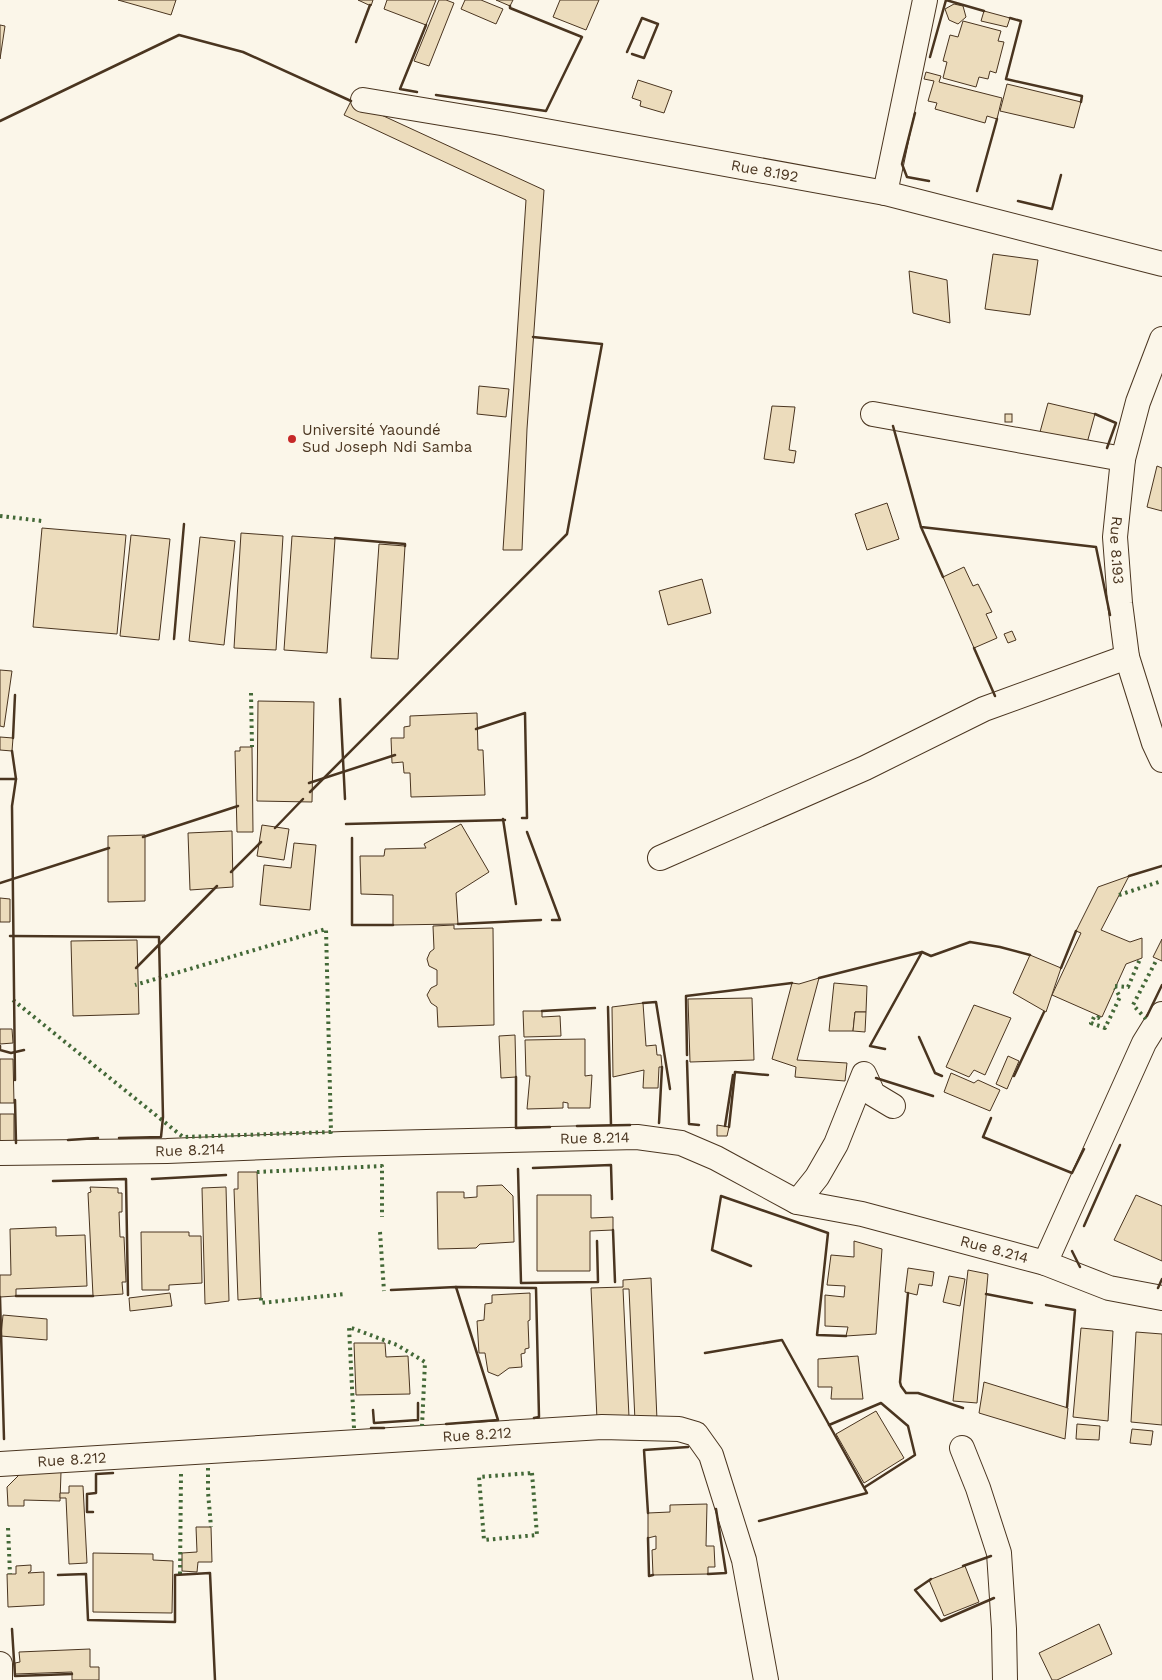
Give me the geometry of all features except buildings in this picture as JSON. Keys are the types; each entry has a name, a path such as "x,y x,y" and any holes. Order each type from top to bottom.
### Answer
{"street":[{"path":"885,193 925,0"},
{"name":"Rue 8.192","path":"362,100 501,123 885,193 1162,264"},
{"name":"Rue 8.193","path":"1162,339 1138,402 1122,460 1115,537 1127,657 1154,743 1162,760"},
{"path":"873,414 1122,460"},
{"path":"660,858 865,768 984,709 1127,657"},
{"path":"1045,1263 1144,1043 1162,1014"},
{"path":"798,1202 817,1177 836,1144 864,1074 873,1094 893,1106"},
{"name":"Rue 8.214","path":"0,1153 167,1152 343,1144 637,1137 681,1143 716,1158 798,1202 862,1214 1045,1263 1109,1288 1162,1298"},
{"name":"Rue 8.212","path":"0,1464 602,1427 678,1429 688,1431 696,1434 711,1455 744,1560 766,1680"},
{"path":"962,1448 978,1488 999,1553 1005,1680"},
{"path":"0,1664 0,1680"}],"hedge":[{"path":"0,516 42,521"},
{"path":"251,693 252,747"},
{"path":"1119,895 1162,881"},
{"path":"13,1000 183,1137 331,1132 326,929 135,985"},
{"path":"1115,986 1128,987 1140,959"},
{"path":"1146,1019 1133,1005 1157,959"},
{"path":"1099,1016 1098,1018 1094,1017 1091,1023 1105,1028 1120,997 1115,988"},
{"path":"257,1172 382,1166 382,1217"},
{"path":"380,1232 384,1291"},
{"path":"261,1298 261,1303 345,1294"},
{"path":"354,1428 349,1327 397,1345 425,1362 422,1426"},
{"path":"208,1468 211,1527"},
{"path":"532,1473 537,1535 484,1540 479,1477 532,1473"},
{"path":"180,1574 181,1474"},
{"path":"8,1528 10,1574"}],"wall":[{"path":"930,57 946,0 984,11"},
{"path":"356,42 370,5"},
{"path":"436,95 546,111 582,37 510,8 510,6"},
{"path":"627,52 642,18 658,24 644,58 632,54"},
{"path":"1010,18 1021,21 1006,79 1082,96 1081,102"},
{"path":"417,92 400,89 426,25"},
{"path":"0,121 179,35 243,52 351,101"},
{"path":"915,113 902,164 907,177 929,181"},
{"path":"977,191 997,119"},
{"path":"1018,201 1052,209 1061,175"},
{"path":"310,792 567,534 602,344 533,337"},
{"path":"1095,414 1116,423 1107,448"},
{"path":"893,426 921,527 1096,547 1110,615"},
{"path":"174,639 184,524"},
{"path":"921,527 943,577"},
{"path":"335,538 405,544 405,546"},
{"path":"974,648 995,696"},
{"path":"13,738 15,695"},
{"path":"340,699 345,799"},
{"path":"476,729 525,713 527,818 522,818"},
{"path":"12,751 16,779 12,806 15,1080"},
{"path":"309,783 395,755"},
{"path":"0,779 16,779"},
{"path":"275,828 303,799"},
{"path":"143,837 238,806"},
{"path":"503,819 516,904"},
{"path":"346,824 505,820"},
{"path":"527,832 560,920 552,920"},
{"path":"352,838 352,925 393,925"},
{"path":"231,872 261,842"},
{"path":"0,883 109,848"},
{"path":"1129,876 1162,866"},
{"path":"136,968 217,886"},
{"path":"458,924 541,920"},
{"path":"1061,968 1076,931"},
{"path":"10,936 159,937 163,1117 161,1137 119,1138"},
{"path":"819,978 922,952 931,956 970,942 1030,955"},
{"path":"885,1049 870,1046 922,952"},
{"path":"687,1055 686,996 792,983"},
{"path":"1147,1016 1162,985"},
{"path":"643,1003 656,1002 670,1089"},
{"path":"608,1007 611,1125"},
{"path":"542,1011 595,1008"},
{"path":"1014,1076 1044,1012"},
{"path":"919,1037 935,1073 942,1076"},
{"path":"0,1046 0,1050 11,1053 24,1050"},
{"path":"687,1061 689,1124 699,1125"},
{"path":"659,1123 662,1067"},
{"path":"729,1127 735,1072 768,1075"},
{"path":"725,1126 733,1075"},
{"path":"516,1077 516,1128 550,1127"},
{"path":"876,1078 933,1096"},
{"path":"15,1100 16,1143"},
{"path":"991,1118 983,1137 1072,1173 1084,1149"},
{"path":"577,1126 630,1125"},
{"path":"68,1140 98,1138"},
{"path":"1084,1226 1120,1145"},
{"path":"533,1168 611,1165 612,1199"},
{"path":"518,1169 521,1283 598,1282 597,1241"},
{"path":"152,1179 226,1175"},
{"path":"53,1181 126,1179 128,1295"},
{"path":"751,1266 712,1250 721,1196 828,1233 817,1335 846,1336"},
{"path":"613,1230 615,1282"},
{"path":"1072,1251 1080,1267"},
{"path":"1158,1288 1162,1279"},
{"path":"391,1290 456,1287 536,1288 539,1417 534,1418"},
{"path":"446,1424 498,1420 456,1287"},
{"path":"908,1293 901,1386 906,1393 918,1393 963,1408"},
{"path":"986,1294 1032,1303"},
{"path":"16,1296 93,1296"},
{"path":"0,1297 4,1439"},
{"path":"1046,1305 1075,1310 1067,1407"},
{"path":"705,1353 782,1340 867,1493 759,1521"},
{"path":"373,1410 374,1423 418,1420 418,1403"},
{"path":"829,1425 881,1403 908,1426 915,1455 865,1487"},
{"path":"371,1428 384,1428"},
{"path":"648,1513 644,1450 688,1447"},
{"path":"93,1512 87,1512 87,1494 96,1493 96,1474 113,1473"},
{"path":"708,1574 726,1573 716,1509"},
{"path":"648,1538 649,1576 653,1575"},
{"path":"963,1566 991,1556"},
{"path":"58,1575 86,1574 88,1620 175,1622 175,1575 210,1573 215,1680"},
{"path":"931,1579 915,1590 941,1621 994,1598"},
{"path":"12,1629 15,1676 72,1674"}],"place":[{"name":"Université Yaoundé Sud Joseph Ndi Samba","path":"292,439"}]}
